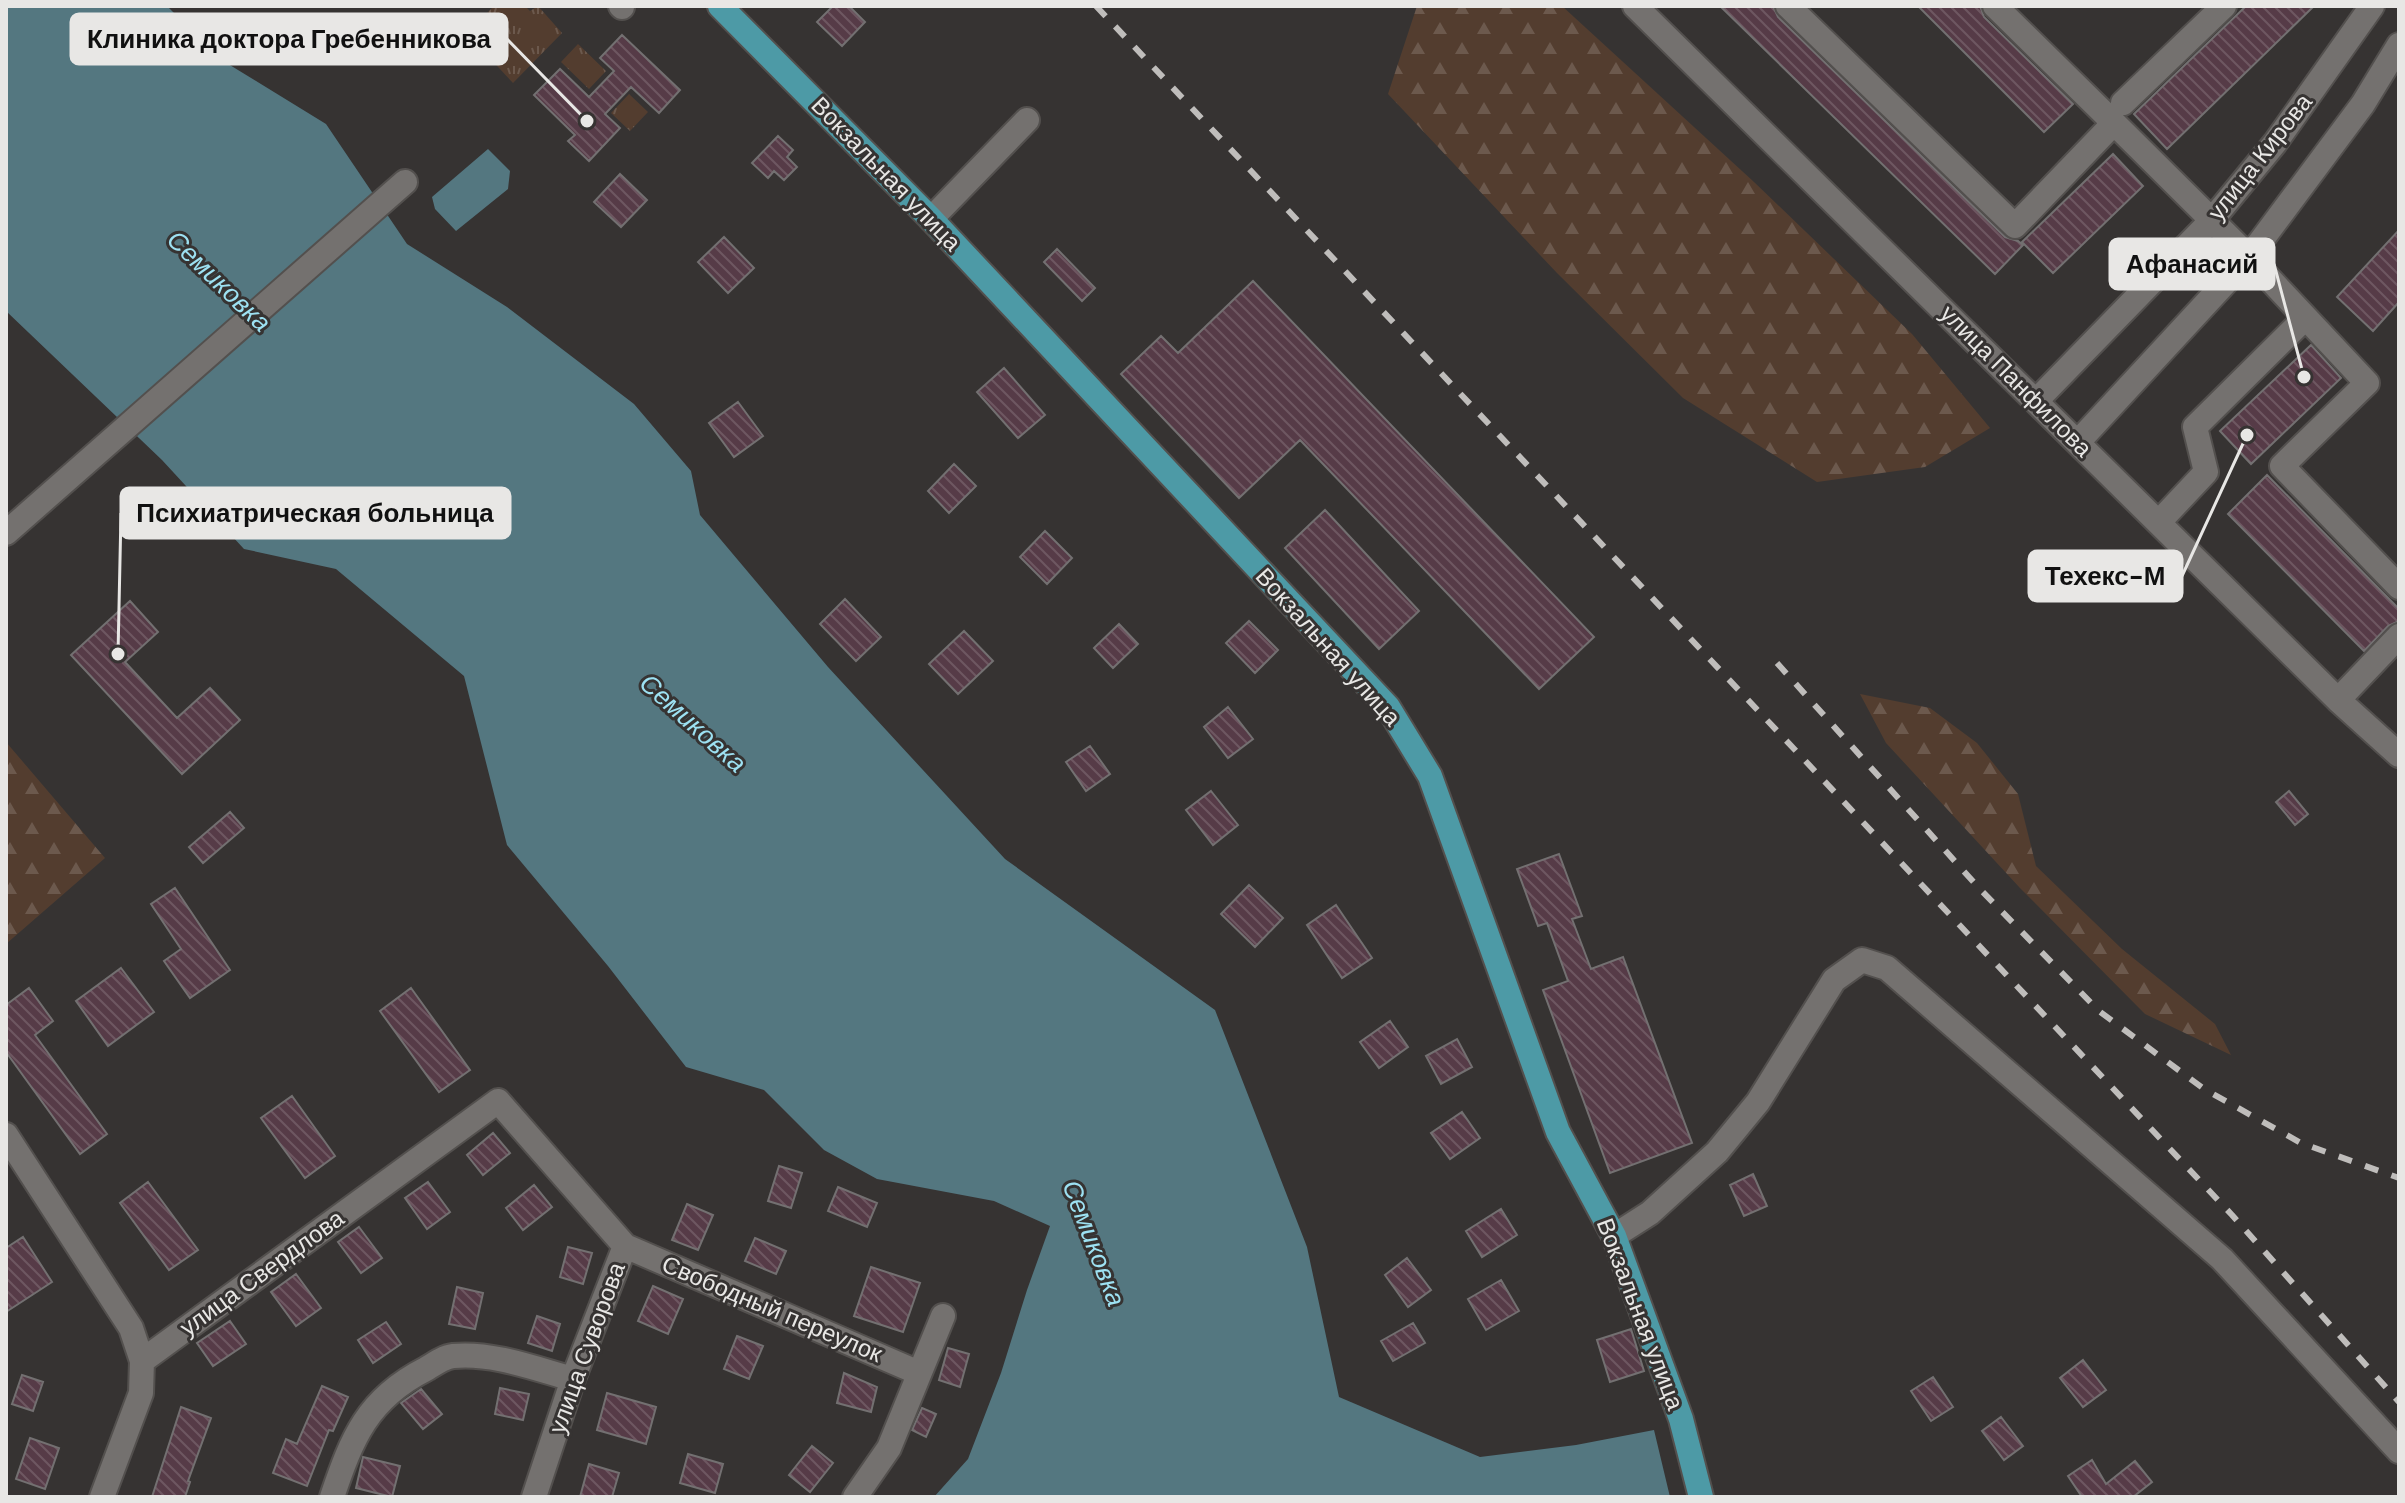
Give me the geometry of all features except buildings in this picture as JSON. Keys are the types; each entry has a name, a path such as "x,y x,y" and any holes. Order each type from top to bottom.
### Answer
{"main road":[{"name":"Вокзальная улица","path":"720,6 931,219 1388,707 1430,776 1558,1132 1614,1236 1681,1419 1701,1494"}],"street":[{"path":"1788,6 2015,226 2118,113 2224,6"},
{"path":"1995,6 2118,113 2211,221 2249,257 2367,383 2282,466 2399,587"},
{"name":"улица Кирова","path":"2036,401 2211,221 2275,143 2372,6"},
{"name":"улица Панфилова","path":"1645,9 2338,700 2399,755"},
{"name":"улица Кирова","path":"2078,442 2249,257 2363,104 2399,45"},
{"path":"931,219 1027,120"},
{"path":"6,533 405,182"},
{"path":"2159,522 2206,472 2195,427 2305,318"},
{"path":"2338,700 2399,636"},
{"path":"1614,1236 1650,1213 1717,1152 1758,1102 1834,980 1862,960 1887,968 2222,1259 2399,1451"},
{"name":"улица Суворова","path":"498,1101 625,1246 573,1379 534,1497"},
{"name":"улица Свердлова","path":"142,1361 498,1101"},
{"path":"6,1135 131,1328 142,1361 141,1393 102,1497"},
{"name":"Свободный переулок","path":"625,1246 919,1373"},
{"path":"855,1497 889,1448 943,1316"},
{"path":"332,1497 350,1445 376,1404 412,1376 451,1356 490,1358 573,1379"}],"green space":[{"path":"494,6 525,6 530,11 538,6 562,33 513,83 485,53 498,26 487,13"},
{"path":"1417,6 1562,6 1754,182 1912,334 1990,428 1925,467 1817,482 1683,398 1557,273 1388,94"},
{"path":"578,44 606,71 589,89 561,62"},
{"path":"629,94 648,112 630,131 611,113"},
{"path":"1860,694 1930,708 1977,743 2018,794 2036,866 2122,949 2215,1024 2231,1055 2145,1014 2020,888 1886,743"},
{"path":"6,742 105,858 6,944"}],"water":[{"name":"Семиковка","path":"6,6 167,6 220,59 326,124 407,244 507,307 634,404 691,471 700,515 828,667 1005,859 1215,1010 1307,1247 1339,1397 1480,1457 1576,1445 1654,1430 1670,1497 934,1497 968,1459 1001,1373 1050,1226 994,1201 877,1179 824,1150 764,1090 686,1067 608,966 507,845 464,676 336,569 244,549 162,460 6,311"},
{"path":"488,149 510,171 508,189 456,231 435,209 432,197"}],"railway":[{"path":"1096,6 2232,1215 2399,1402"},
{"path":"1777,663 1978,887 2099,1011 2204,1089 2301,1143 2399,1178"}],"place":[{"name":"Клиника доктора Гребенникова","path":"587,121"},
{"name":"Афанасий","path":"2304,377"},
{"name":"Техекс-М","path":"2247,435"},
{"name":"Психиатрическая больница","path":"118,654"}]}
